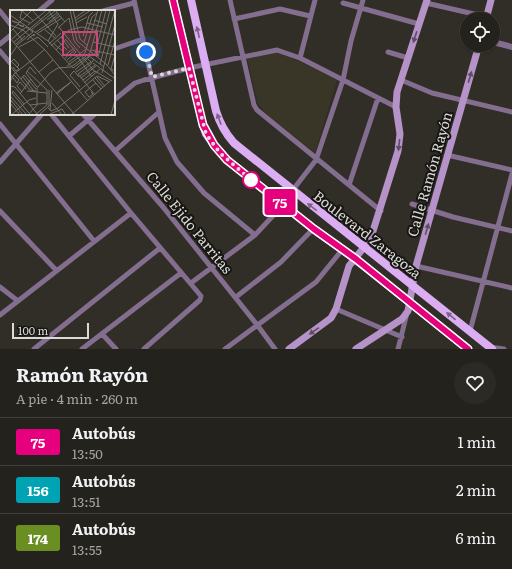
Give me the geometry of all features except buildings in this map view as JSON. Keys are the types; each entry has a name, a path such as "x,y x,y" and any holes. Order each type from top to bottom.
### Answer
{"main road":[{"name":"Boulevard Zaragoza","path":"173,0 203,125 214,145 227,160 314,229 356,259 409,307 467,349"},
{"name":"Boulevard Zaragoza","path":"191,0 216,110 226,134 234,143 292,191 365,246 490,348"},
{"path":"488,12 491,0"},
{"path":"288,349 329,320 336,309 347,270 365,246 381,211 398,151 400,134 396,107 397,92 426,2"},
{"name":"Calle Ramón Rayón","path":"409,307 416,266 477,52"},
{"path":"356,349 384,329 402,319 409,307"}],"street":[{"path":"42,0 46,5"},
{"path":"40,10 52,0"},
{"path":"230,0 254,105 257,110 316,160 381,211"},
{"path":"300,58 315,0"},
{"path":"292,191 316,160 343,80 363,0"},
{"path":"106,10 134,1 165,138 177,162 204,193 255,235"},
{"path":"426,2 464,12"},
{"path":"343,3 419,24"},
{"path":"234,19 280,9 310,16"},
{"path":"0,10 10,24"},
{"path":"0,44 10,36"},
{"path":"115,49 143,39"},
{"path":"500,44 512,47"},
{"path":"115,99 136,84 152,77 242,56 277,50 300,58 396,107"},
{"path":"0,51 2,58"},
{"path":"388,52 408,58"},
{"path":"401,80 432,93 512,112"},
{"path":"349,185 378,98"},
{"path":"115,151 159,112"},
{"path":"0,162 15,143 41,115"},
{"path":"52,115 131,213 201,296 200,300 144,349"},
{"name":"Calle Ejido Parritas","path":"84,115 163,207 236,297 275,349"},
{"path":"69,136 93,115"},
{"path":"0,124 94,241"},
{"path":"447,155 512,170"},
{"path":"470,331 512,174"},
{"path":"191,283 255,235 283,204"},
{"path":"412,204 453,217 512,231"},
{"path":"0,211 56,270"},
{"path":"0,315 131,213"},
{"path":"236,297 281,262 314,229"},
{"path":"34,349 160,248"},
{"path":"225,349 321,278 342,250"},
{"path":"416,266 512,288"},
{"path":"82,349 103,335 181,273"},
{"path":"0,287 18,301"},
{"name":"Calle Ramón Rayón","path":"398,349 409,307"},
{"path":"336,309 402,337"},
{"path":"103,335 116,349"},
{"path":"490,348 504,349"}],"shaded area":[{"path":"280,52 337,80 315,153 264,112 258,103 247,58"}],"bus line":[{"name":"75","path":"173,0 203,125 206,134 220,153 314,229 356,259 468,349"}],"route":[{"path":"146,52 152,77 189,68 206,134 220,153 251,180"}]}
